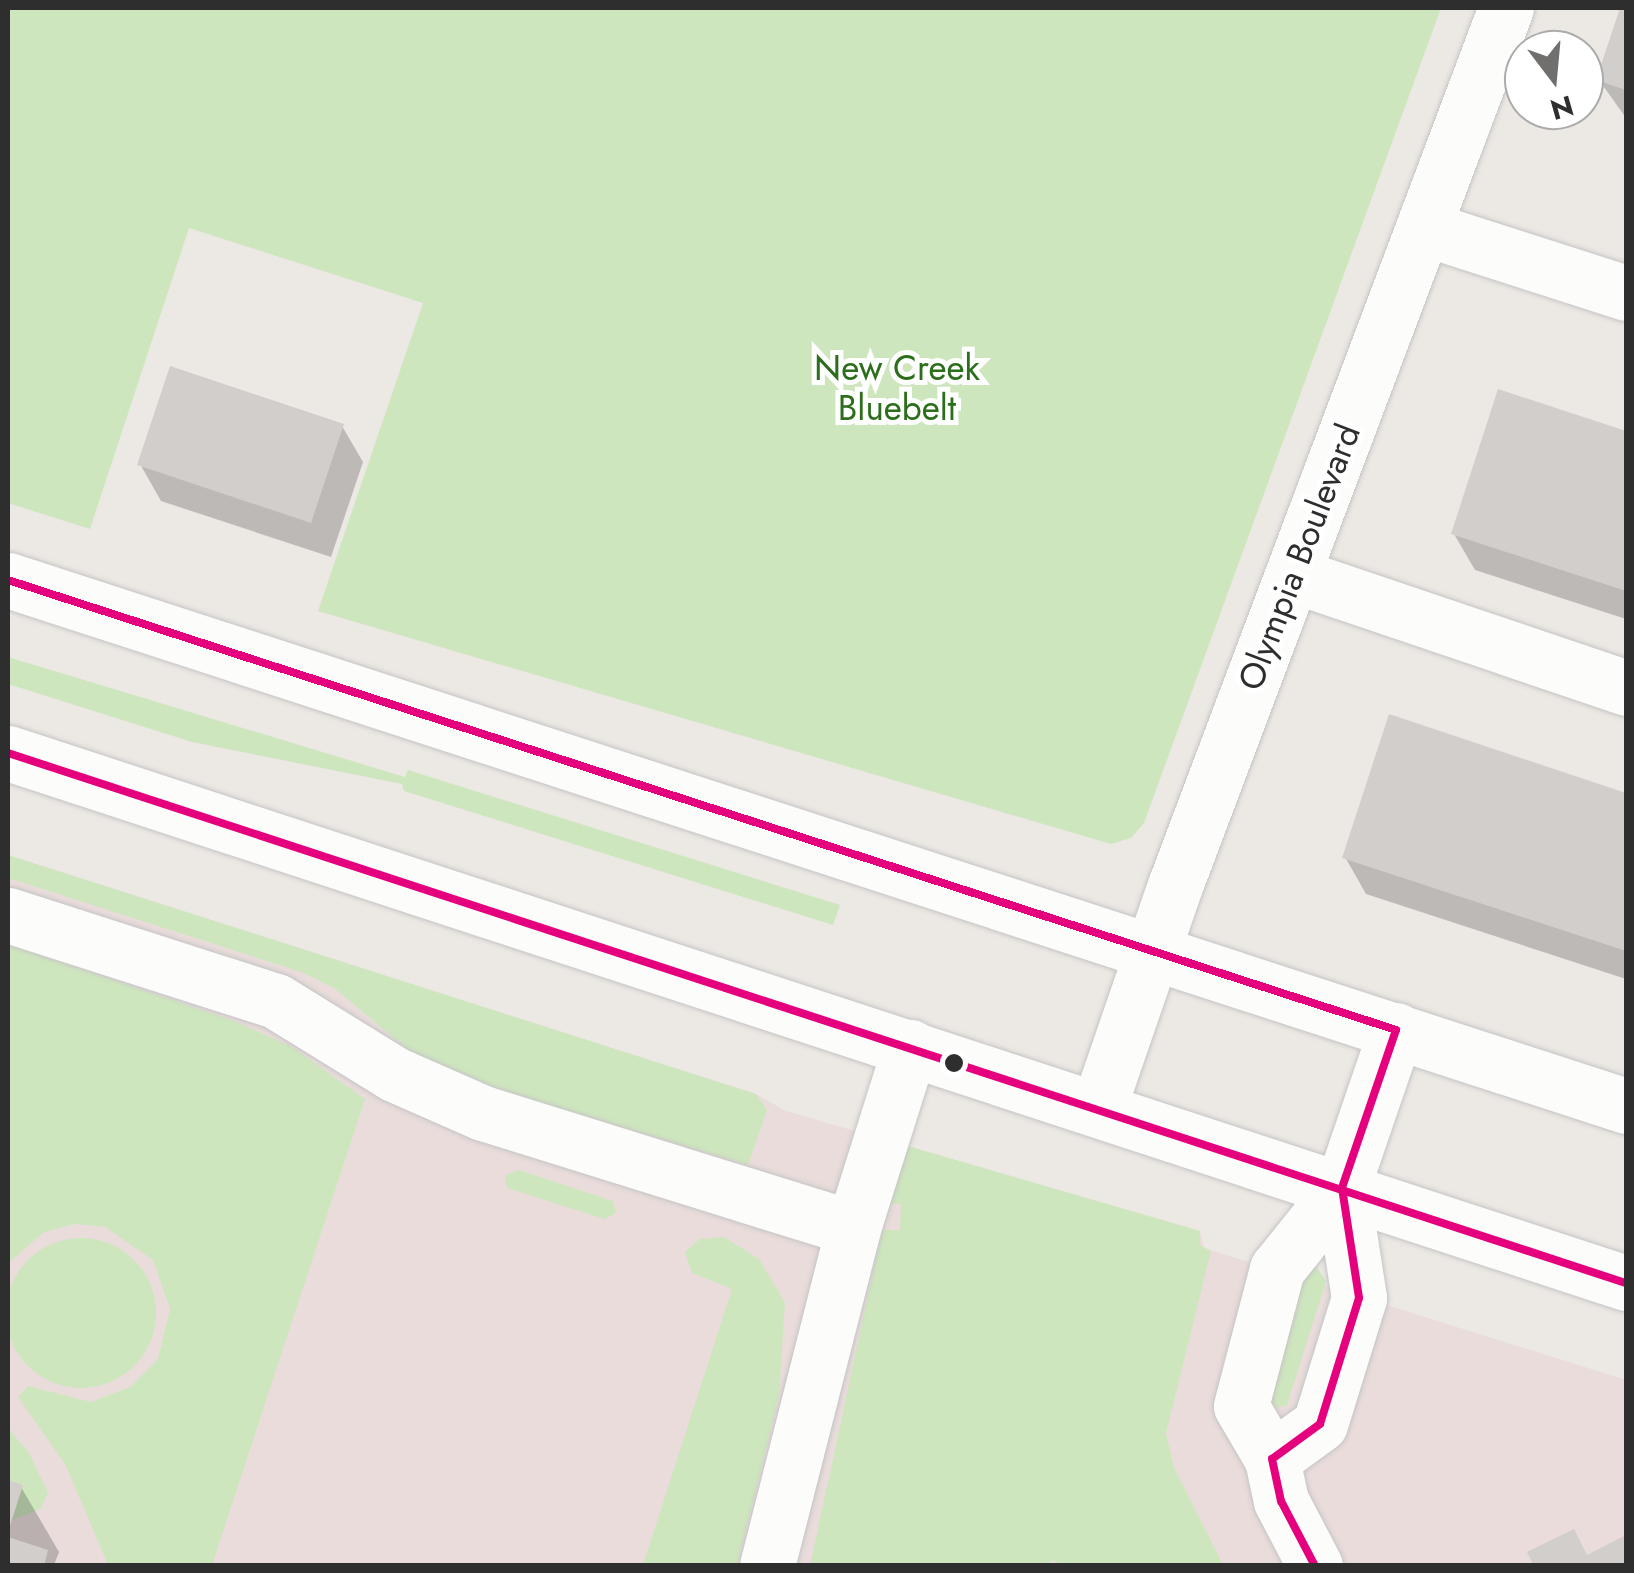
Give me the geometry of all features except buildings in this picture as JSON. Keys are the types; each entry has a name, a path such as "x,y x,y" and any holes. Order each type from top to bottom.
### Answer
{"street":[{"name":"Olympia Boulevard","path":"1098,1109 1151,950 1506,8"},
{"path":"1424,228 1626,293"},
{"path":"1293,575 1626,688"},
{"path":"8,580 1626,1106"},
{"path":"8,753 1626,1283"},
{"path":"8,914 276,1001 394,1074 483,1113 853,1228"},
{"path":"1314,1566 1281,1501 1272,1459 1241,1406 1277,1269 1342,1188 1396,1030"},
{"path":"767,1566 853,1228 910,1047"},
{"path":"1272,1459 1320,1424 1359,1298 1342,1188"}],"shaded area":[{"path":"8,855 756,1094 786,1111 1200,1231 1204,1248 1626,1380 1626,1565 8,1565"}],"green space":[{"name":"New Creek Bluebelt","path":"8,8 1441,8 1144,823 1131,838 1111,844 318,611 423,303 189,228 90,529 8,503"},
{"path":"8,657 405,777 408,770 840,905 833,925 404,791 402,784 192,742 8,684"},
{"path":"8,855 756,1094 767,1110 748,1165 456,1077 413,1054 334,988 304,973 8,878"},
{"path":"8,944 237,1022 292,1047 365,1099 212,1565 108,1565 65,1464 18,1397 28,1386 91,1402 130,1387 158,1359 170,1309 153,1260 105,1227 75,1224 44,1232 8,1263"},
{"path":"894,1142 1200,1231 1200,1245 1211,1251 1166,1433 1174,1468 1223,1565 1070,1566 1051,1560 1049,1566 810,1566 882,1230 900,1230 901,1204 886,1204"},
{"path":"519,1170 613,1201 616,1213 604,1219 507,1188 505,1175"},
{"path":"724,1237 759,1259 785,1303 779,1395 761,1470 737,1565 643,1565 732,1289 692,1273 685,1252 700,1239"},
{"path":"81,1238 110,1243 134,1260 151,1284 156,1313 151,1342 134,1366 110,1383 81,1388 52,1383 28,1366 11,1342 6,1313 11,1284 28,1260 52,1243"},
{"path":"1316,1266 1326,1281 1287,1405 1270,1409 1266,1406 1302,1271"},
{"path":"8,1428 29,1453 48,1493 40,1509 12,1520 23,1485 8,1480"}],"transit line":[{"path":"8,580 1396,1030 1342,1188 1359,1298 1320,1424 1272,1459 1281,1501 1315,1566"},
{"path":"8,753 1626,1283"}]}
